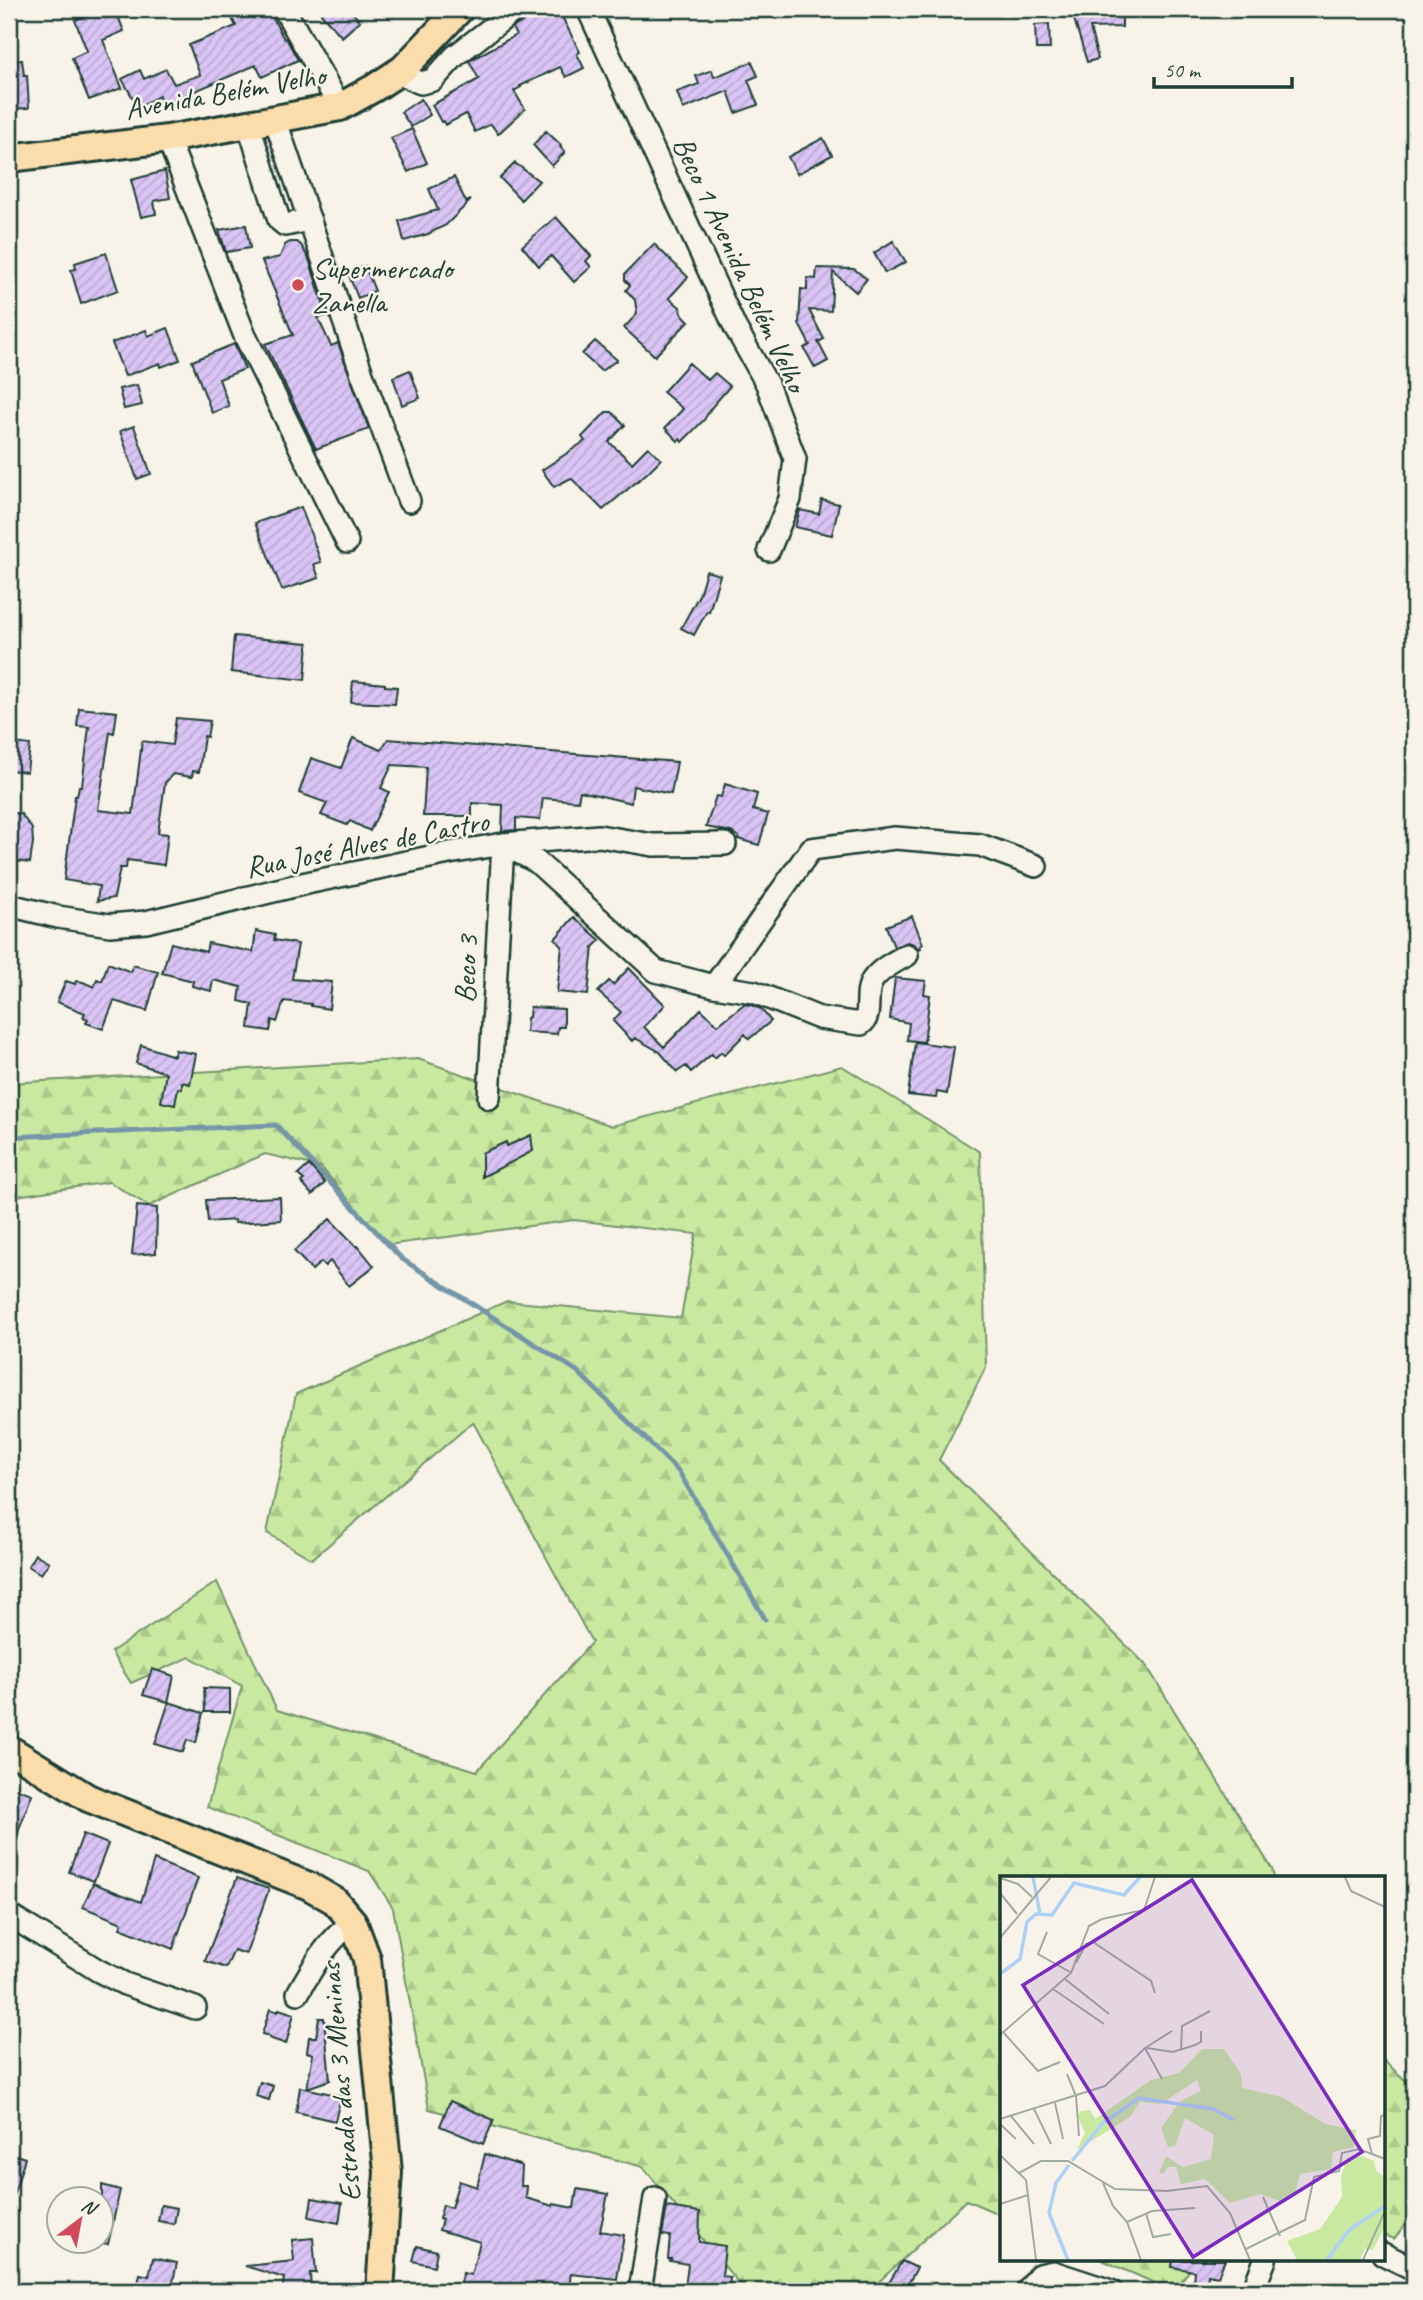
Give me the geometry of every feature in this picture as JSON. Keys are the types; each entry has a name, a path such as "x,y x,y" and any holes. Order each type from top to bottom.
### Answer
{"main road":[{"name":"Avenida Belém Velho","path":"9,158 168,139 340,107 403,69 460,9"},
{"name":"Estrada das 3 Meninas","path":"9,1749 88,1798 309,1886 335,1901 354,1922 366,1959 388,2172 380,2291"}],"street":[{"path":"284,9 340,107"},
{"path":"403,69 409,78 421,83 433,80 455,56 516,9"},
{"name":"Beco 1 Avenida Belém Velho","path":"588,9 735,327 767,384 795,459 789,499 769,550"},
{"path":"275,120 361,371 409,501"},
{"path":"248,123 279,220 285,225 310,220"},
{"path":"168,139 245,336 347,542"},
{"path":"503,844 599,836 653,845 725,844"},
{"path":"714,986 811,849 895,838 980,845 1036,866"},
{"name":"Rua José Alves de Castro","path":"9,905 58,918 110,925 146,922 302,884 503,844 537,862 656,971 714,986 754,992 819,1017 861,1024 866,1022 866,1002 873,978 907,955"},
{"name":"Beco 3","path":"489,1097 503,844"},
{"path":"9,1915 99,1971 125,1984 195,2008"},
{"path":"298,1993 319,1955 334,1937 354,1922"},
{"path":"640,2291 655,2198"},
{"path":"1384,2254 1414,2269"},
{"path":"1253,2291 1264,2262"},
{"path":"1027,2291 1039,2275 1053,2272 1111,2291"}],"green space":[{"path":"418,1059 612,1126 842,1066 980,1152 986,1367 939,1460 1146,1665 1272,1869 1274,1876 1000,1876 1000,2215 966,2200 869,2291 745,2291 643,2167 429,2109 393,1908 369,1871 207,1807 242,1686 190,1657 131,1683 111,1652 217,1582 277,1710 477,1771 592,1642 473,1422 312,1559 267,1533 296,1394 507,1301 681,1318 696,1234 574,1220 387,1245 321,1167 265,1154 149,1206 109,1182 9,1197 9,1083"},
{"path":"1384,2061 1414,2088 1414,2214 1394,2239 1384,2235"},
{"path":"1107,2262 1196,2262 1173,2291"}],"building":[{"path":"91,9 115,9 124,31 103,40 122,88 89,100 72,58 87,51 75,20 93,13"},
{"path":"227,9 268,9 298,60 262,77 256,65 183,96 185,100 166,109 159,96 138,107 122,79 140,70 144,79 166,69 174,84 200,75 189,45 236,26"},
{"path":"317,9 349,9 360,21 342,37"},
{"path":"546,9 558,9 580,52 577,54 584,68 566,77 560,67 520,86 514,91 525,109 498,134 491,124 475,132 466,114 445,125 441,122 432,105 479,79 469,61 516,35 512,28"},
{"path":"1071,9 1084,9 1085,12 1122,11 1122,27 1090,28 1098,59 1087,62"},
{"path":"1049,24 1050,49 1036,49 1035,25"},
{"path":"22,60 24,75 27,75 29,108 9,109 9,62"},
{"path":"752,62 758,76 748,80 758,105 736,113 728,91 683,109 677,92 699,84 696,76 712,70 714,77"},
{"path":"421,99 430,115 411,127 401,112"},
{"path":"412,129 427,163 408,172 391,138"},
{"path":"546,131 565,152 552,166 533,145"},
{"path":"823,138 832,155 797,174 788,157"},
{"path":"515,163 539,181 521,200 500,178"},
{"path":"165,171 170,198 154,201 156,214 141,217 131,180"},
{"path":"454,177 466,202 471,200 446,225 404,241 399,221 438,210 429,189"},
{"path":"556,217 591,256 586,261 591,267 574,282 551,256 539,266 522,246"},
{"path":"246,225 250,248 226,252 219,230"},
{"path":"893,241 906,262 885,273 874,253"},
{"path":"290,242 301,245 309,259 327,316 318,318 331,346 338,343 369,429 316,449 265,344 293,335 262,261 280,257 285,245"},
{"path":"654,244 688,277 669,298 680,307 681,313 689,321 655,356 624,328 637,314 635,300 626,290 630,285 625,280 625,274"},
{"path":"106,253 118,290 81,304 71,270 76,269 75,263"},
{"path":"365,266 375,291 358,298 348,273"},
{"path":"817,268 854,269 867,279 856,292 833,272 831,311 809,310 824,339 818,342 828,361 815,368 804,348 810,345 799,324 801,289 807,290 807,278 816,279"},
{"path":"168,328 180,360 161,367 160,363 125,376 112,343 146,330 148,336"},
{"path":"595,341 617,360 601,371 582,354"},
{"path":"234,344 245,369 219,379 229,406 212,413 192,361"},
{"path":"689,363 708,380 715,373 730,386 704,420 682,442 665,428 683,409 663,392"},
{"path":"410,370 420,398 402,405 393,377"},
{"path":"137,385 142,405 124,409 119,389"},
{"path":"606,412 612,412 625,425 609,442 632,463 648,447 661,459 603,510 571,478 554,487 542,470 585,441 582,437"},
{"path":"134,426 151,474 137,479 120,431"},
{"path":"822,500 839,504 832,535 795,527 800,510 819,514"},
{"path":"301,507 321,562 314,564 319,578 282,590 255,523"},
{"path":"706,571 720,575 709,612 707,611 694,635 681,628 699,595"},
{"path":"234,636 308,643 305,680 231,672"},
{"path":"353,681 397,687 395,704 351,702"},
{"path":"79,708 117,712 114,733 110,732 98,810 133,814 142,741 172,745 176,718 210,721 207,737 204,736 199,772 193,771 192,777 173,774 165,783 158,833 168,834 164,865 127,860 126,868 120,868 114,898 97,901 99,886 64,880 75,796 79,786 82,786 89,727 77,726"},
{"path":"353,738 381,750 388,739 677,762 671,794 633,786 631,803 580,791 578,801 543,798 540,820 516,818 516,830 502,831 503,805 472,803 472,816 423,816 426,767 392,765 381,788 389,792 370,831 350,821 347,825 321,815 327,803 299,793 311,758 341,768"},
{"path":"9,742 30,745 27,772 9,770"},
{"path":"725,784 757,794 753,810 768,814 759,845 738,839 739,837 731,832 706,827 716,796 721,797"},
{"path":"9,812 21,814 32,829 30,863 9,860"},
{"path":"912,916 923,944 921,948 908,942 894,947 886,926"},
{"path":"574,917 600,940 593,947 588,995 557,992 562,946 555,939"},
{"path":"256,931 275,935 274,940 298,944 292,979 332,982 329,1009 284,1001 277,1022 272,1020 270,1031 249,1028 252,1004 239,1001 241,987 213,980 211,991 192,986 193,981 162,973 171,943 206,952 208,943 253,952"},
{"path":"108,963 131,972 133,965 158,972 147,1011 114,1001 103,1029 86,1023 88,1019 83,1017 85,1013 57,1002 66,981 75,984 76,981 83,982 94,987 97,979 102,981"},
{"path":"629,968 665,1005 644,1027 664,1047 701,1009 718,1025 744,1004 761,1009 771,1021 749,1039 745,1034 724,1055 721,1052 715,1058 712,1054 691,1072 686,1066 677,1072 660,1052 635,1038 632,1041 613,1021 621,1012 598,992 609,981 613,985"},
{"path":"895,978 926,981 924,994 930,995 924,1042 907,1040 909,1023 890,1019"},
{"path":"530,1007 564,1009 564,1027 558,1027 557,1034 526,1032"},
{"path":"915,1042 954,1047 947,1094 937,1092 936,1098 908,1095"},
{"path":"141,1045 174,1056 175,1050 196,1054 190,1084 182,1082 175,1105 161,1102 166,1073 136,1063"},
{"path":"531,1135 533,1151 482,1177 482,1153"},
{"path":"309,1165 325,1183 312,1195 298,1175"},
{"path":"280,1197 281,1220 208,1222 206,1200"},
{"path":"137,1206 157,1208 156,1253 132,1255"},
{"path":"330,1219 374,1266 349,1286 330,1261 325,1266 321,1262 312,1270 294,1251"},
{"path":"35,1554 49,1562 41,1574 28,1566"},
{"path":"152,1669 174,1676 168,1702 143,1695"},
{"path":"204,1688 230,1689 230,1712 205,1712"},
{"path":"169,1702 203,1713 196,1743 187,1740 183,1752 155,1744"},
{"path":"9,1786 32,1794 11,1851 9,1851"},
{"path":"83,1834 108,1844 94,1881 69,1872"},
{"path":"154,1860 198,1878 173,1949 120,1928 122,1923 83,1907 93,1883 141,1902"},
{"path":"237,1878 269,1889 246,1954 234,1950 226,1968 205,1961"},
{"path":"270,2009 294,2014 286,2044 262,2034"},
{"path":"319,2018 324,2018 330,2080 307,2088 313,2054 307,2052 309,2037 316,2037"},
{"path":"260,2082 273,2086 269,2100 256,2096"},
{"path":"300,2087 341,2096 335,2121 296,2112"},
{"path":"450,2101 494,2120 483,2144 440,2126"},
{"path":"9,2153 25,2158 12,2200 9,2199"},
{"path":"485,2154 522,2166 521,2186 527,2186 526,2198 553,2206 574,2208 577,2189 608,2194 600,2231 624,2235 617,2279 571,2274 568,2291 459,2291 463,2273 471,2275 480,2242 439,2230 442,2220 439,2219 443,2205 451,2208 459,2181 477,2187"},
{"path":"116,2189 120,2190 116,2208"},
{"path":"312,2198 342,2203 339,2223 309,2217"},
{"path":"161,2205 177,2208 174,2224 158,2221"},
{"path":"667,2207 700,2212 699,2242 725,2246 722,2276 730,2277 729,2291 685,2287 688,2264 668,2259 670,2236 662,2235"},
{"path":"313,2238 316,2273 310,2273 311,2291 282,2291 284,2278 245,2266 294,2261 292,2240"},
{"path":"417,2246 437,2251 434,2266 413,2261"},
{"path":"153,2258 177,2263 171,2291 137,2289 140,2274 149,2276"},
{"path":"902,2261 917,2268 904,2291 884,2291"},
{"path":"1173,2262 1224,2262 1218,2276 1208,2274 1206,2289 1193,2284 1194,2271 1172,2267"}],"waterway":[{"path":"9,1137 276,1125 402,1259 577,1371 679,1472 765,1619"}],"place":[{"name":"Supermercado Zanella","path":"298,285"}]}
